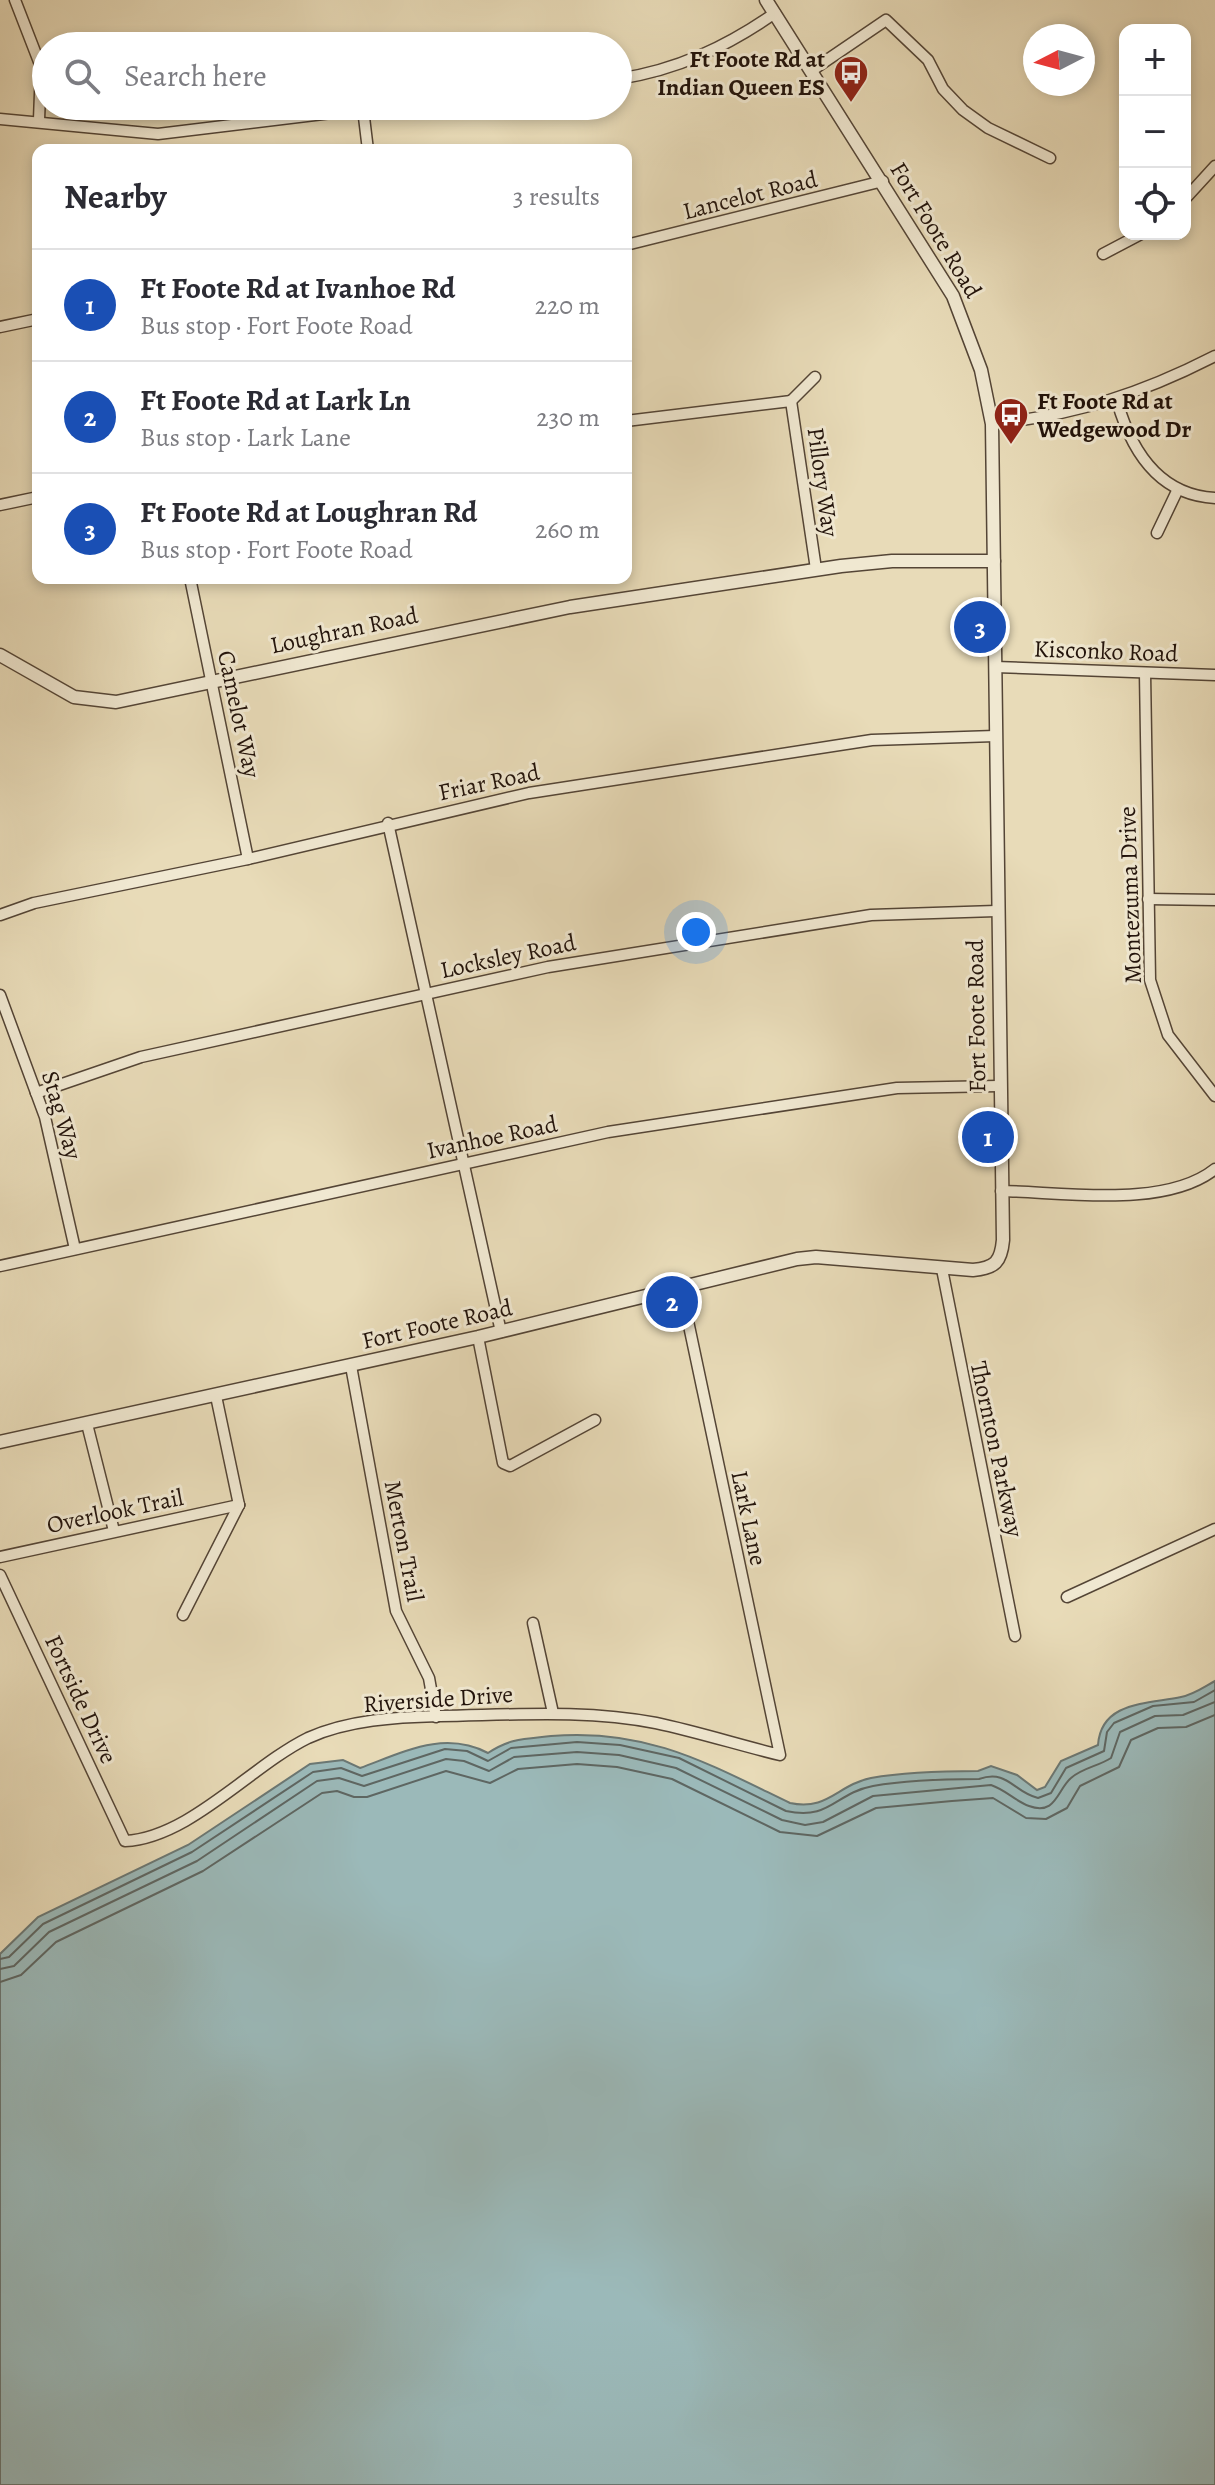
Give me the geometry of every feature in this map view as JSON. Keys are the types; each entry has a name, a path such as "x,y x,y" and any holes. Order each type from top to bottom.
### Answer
{"street":[{"path":"15,0 32,44"},
{"name":"Fort Foote Road","path":"0,1442 501,1332 764,1266 816,1257 942,1269 984,1269 999,1261 1003,1240 998,1086 992,424 981,370 953,296 766,0"},
{"path":"632,75 692,60 730,43 775,13"},
{"path":"811,71 886,20 928,60 943,89 963,110 988,128 1050,158"},
{"path":"0,119 32,120"},
{"path":"39,120 166,133 273,120"},
{"path":"364,120 367,144"},
{"path":"1191,192 1215,166"},
{"name":"Lancelot Road","path":"632,244 883,181"},
{"path":"1103,254 1130,240"},
{"path":"0,327 32,320"},
{"path":"992,424 1047,417 1117,401 1215,356"},
{"path":"632,420 791,401 815,377"},
{"name":"Pillory Way","path":"791,401 816,569"},
{"path":"1117,401 1137,453 1178,489 1215,498"},
{"path":"1157,533 1178,489"},
{"path":"0,505 32,498"},
{"name":"Loughran Road","path":"0,655 59,690 87,700 116,702 500,619 816,569 892,561 994,561"},
{"name":"Camelot Way","path":"191,584 248,859"},
{"name":"Kisconko Road","path":"995,667 1214,674"},
{"name":"Montezuma Drive","path":"1145,673 1150,980 1168,1035 1215,1096"},
{"name":"Friar Road","path":"0,915 34,903 248,859 388,823 529,793 844,743 907,737 995,736"},
{"path":"388,823 501,1332"},
{"path":"1148,899 1215,900"},
{"name":"Locksley Road","path":"36,1093 141,1057 580,961 871,915 996,911"},
{"name":"Stag Way","path":"0,995 36,1093 75,1249"},
{"name":"Ivanhoe Road","path":"0,1266 608,1132 897,1088 998,1086"},
{"path":"1001,1191 1163,1193 1190,1186 1215,1169"},
{"name":"Thornton Parkway","path":"942,1269 1015,1636"},
{"name":"Lark Lane","path":"681,1288 780,1755"},
{"path":"478,1337 503,1463 510,1466 595,1420"},
{"name":"Merton Trail","path":"351,1366 396,1611 429,1678 436,1717"},
{"path":"183,1615 239,1505 216,1396"},
{"path":"87,1424 114,1531"},
{"name":"Overlook Trail","path":"0,1557 239,1505"},
{"path":"1067,1597 1215,1529"},
{"name":"Fortside Drive","path":"0,1575 125,1841"},
{"path":"533,1623 553,1713"},
{"name":"Riverside Drive","path":"125,1841 146,1838 179,1822 275,1757 312,1736 358,1724 436,1717 553,1713 655,1723 780,1755"}],"water":[{"path":"1215,1681 1215,2485 0,2485 0,1954 38,1917 188,1845 310,1764 343,1760 360,1768 408,1750 440,1743 472,1746 488,1753 518,1740 585,1735 647,1743 703,1762 790,1803 803,1805 823,1800 871,1778 924,1772 978,1771 991,1766 1017,1775 1037,1790 1045,1787 1061,1761 1098,1745 1101,1731 1117,1712 1185,1696"}],"place":[{"name":"Ft Foote Rd at Indian Queen ES","path":"851,104"},
{"name":"Ft Foote Rd at Wedgewood Dr","path":"1011,446"},
{"name":"Ft Foote Rd at Loughran Rd","path":"980,627"},
{"name":"Ft Foote Rd at Ivanhoe Rd","path":"988,1137"},
{"name":"Ft Foote Rd at Lark Ln","path":"672,1302"}]}
